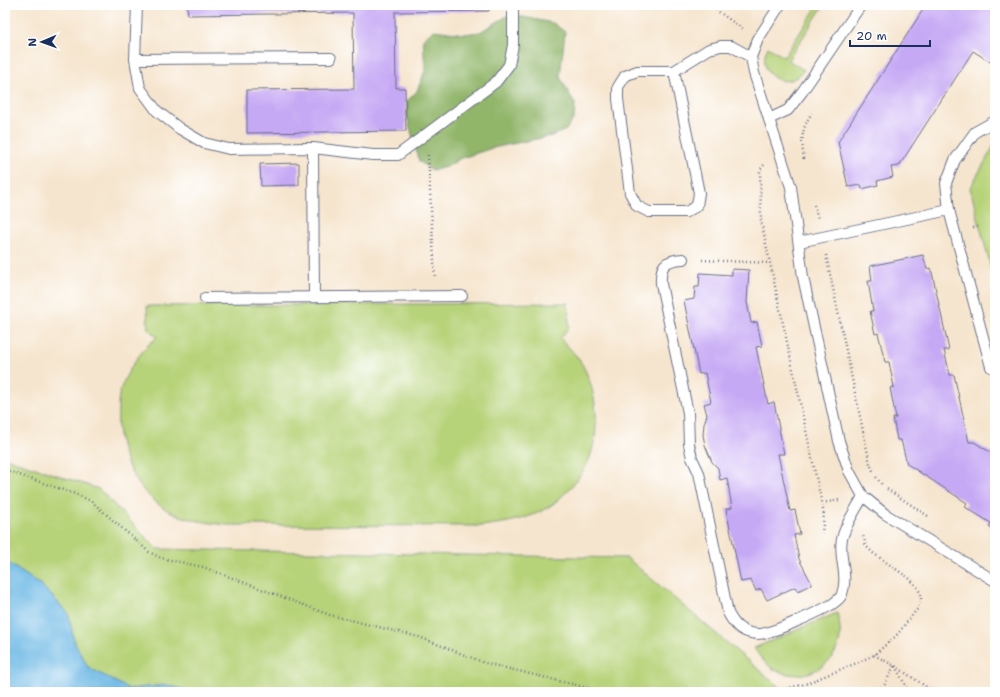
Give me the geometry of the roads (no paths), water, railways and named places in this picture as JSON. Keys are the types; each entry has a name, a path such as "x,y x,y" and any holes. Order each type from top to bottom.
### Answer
{"lane":[{"path":"137,5 135,59 140,88 157,111 180,129 204,143 229,149 313,148 373,155 398,155 496,82 509,65 513,45 513,5"},
{"path":"780,5 758,39 751,57 754,73 791,187 803,277 839,441 849,471 863,496 885,514 995,581"},
{"path":"769,119 788,110 802,92 861,5"},
{"path":"674,71 699,193 697,206 686,212 649,212 636,206 630,193 618,99 618,86 625,76 637,71 674,71 709,48 732,46 751,57"},
{"path":"135,59 331,58"},
{"path":"995,121 975,132 955,160 946,183 949,210 992,367 995,370"},
{"path":"313,148 314,297"},
{"path":"799,242 949,210"},
{"path":"683,259 672,260 664,265 661,274 661,284 688,413 689,444 692,458 699,473 728,613 734,625 746,632 759,634 774,630 831,606 842,596 845,580 841,540 847,525 863,496"},
{"path":"205,298 462,296"}],"water":[{"path":"5,561 41,585 68,613 74,641 88,667 129,689 167,685 193,692 5,692"}]}
